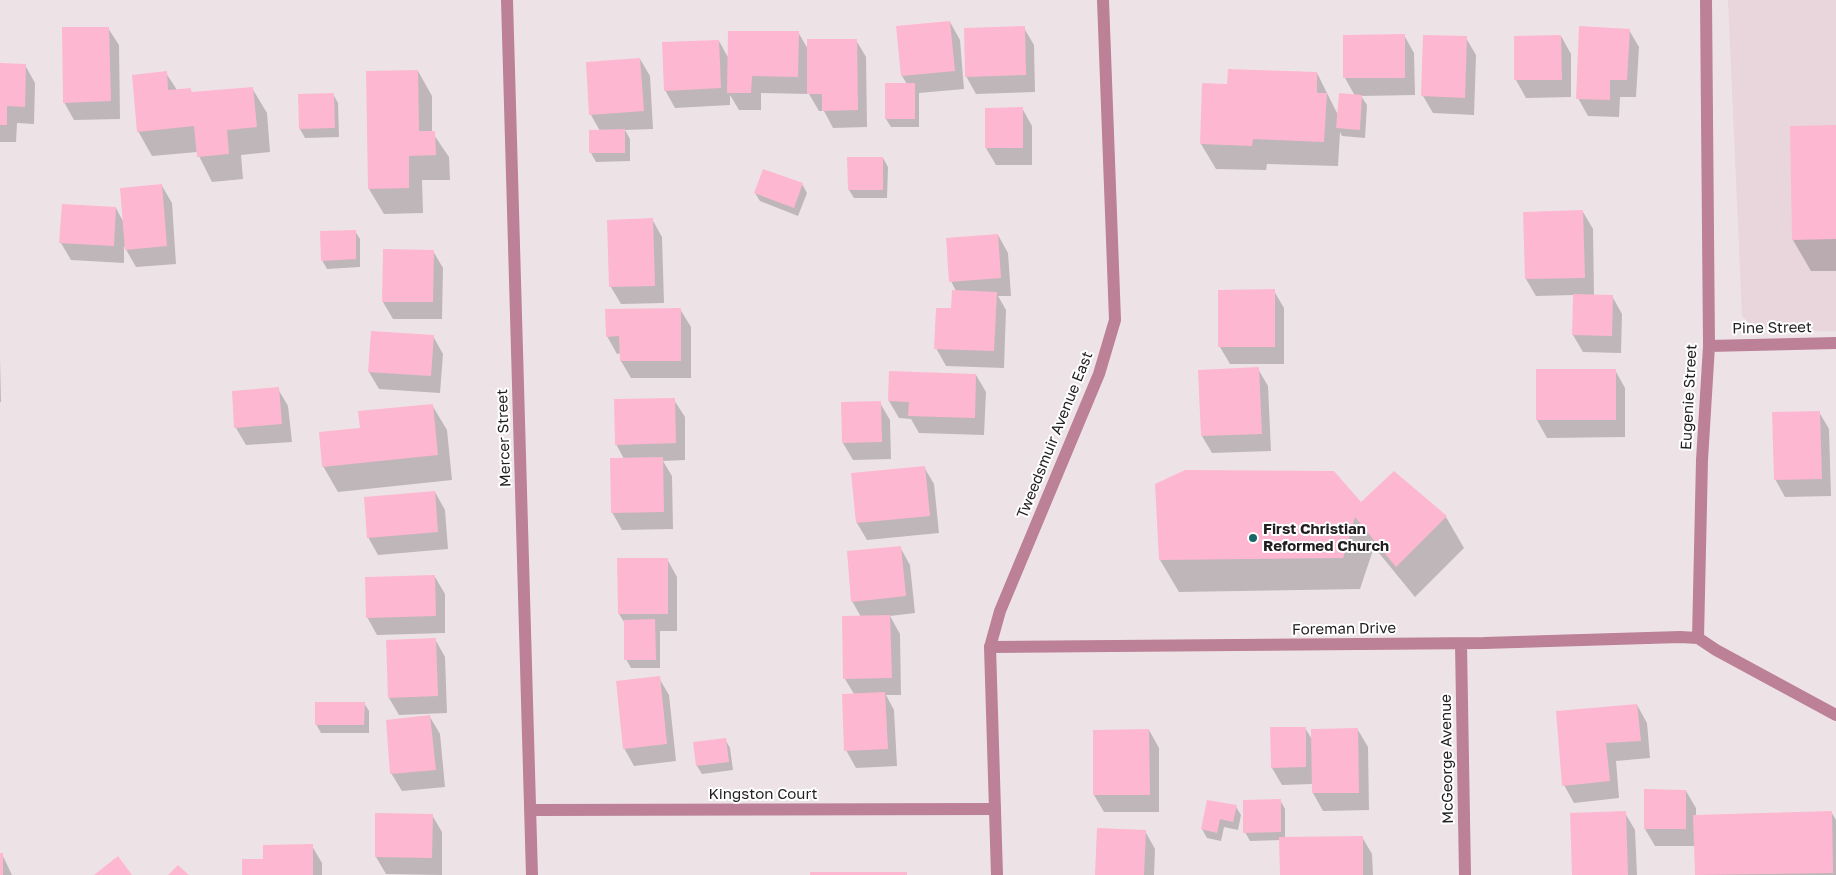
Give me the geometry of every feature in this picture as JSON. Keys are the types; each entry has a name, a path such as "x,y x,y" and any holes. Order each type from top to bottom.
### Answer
{"street":[{"name":"Mercer Street","path":"507,0 532,875"},
{"name":"Tweedsmuir Avenue East","path":"997,875 990,647 1000,611 1099,374 1115,320 1103,0"},
{"name":"Eugenie Street","path":"1698,638 1702,460 1709,346 1706,0"},
{"name":"Pine Street","path":"1709,346 1836,343"},
{"name":"Foreman Drive","path":"990,647 1461,644 1698,638"},
{"path":"1698,638 1716,650 1836,715"},
{"name":"McGeorge Avenue","path":"1461,644 1465,875"},
{"name":"Kingston Court","path":"531,810 995,809"}],"shaded area":[{"path":"1728,0 1836,0 1836,331 1758,331 1742,316"}],"building":[{"path":"950,21 955,71 901,76 896,26"},
{"path":"1025,26 1026,75 965,77 964,28"},
{"path":"1579,26 1630,29 1627,80 1610,80 1610,100 1576,99"},
{"path":"62,27 109,27 111,101 63,103"},
{"path":"728,31 799,31 798,77 752,76 751,93 727,93"},
{"path":"1405,34 1405,78 1343,78 1343,35"},
{"path":"1423,35 1467,36 1465,98 1421,96"},
{"path":"1561,35 1562,80 1514,80 1514,36"},
{"path":"807,39 857,39 858,110 822,111 822,94 807,94"},
{"path":"719,40 721,88 664,91 662,42"},
{"path":"640,58 644,111 589,115 586,62"},
{"path":"0,63 26,64 25,107 7,106 7,125 0,125"},
{"path":"1228,69 1317,72 1317,93 1327,93 1324,142 1253,139 1252,146 1200,144 1202,83 1227,84"},
{"path":"418,70 419,131 435,131 436,155 409,156 409,188 368,189 366,71"},
{"path":"167,71 168,90 191,88 191,92 253,87 257,127 227,130 229,154 197,157 194,126 137,132 132,75"},
{"path":"885,83 915,83 915,119 885,119"},
{"path":"334,93 335,128 299,129 298,94"},
{"path":"1339,93 1362,95 1360,130 1336,128"},
{"path":"1023,107 1023,148 985,148 985,108"},
{"path":"1836,125 1836,239 1792,240 1790,126"},
{"path":"625,129 625,153 589,153 589,130"},
{"path":"847,157 883,157 883,190 848,190"},
{"path":"763,169 803,183 794,208 754,193"},
{"path":"162,184 167,246 125,250 120,188"},
{"path":"62,204 116,207 114,246 59,243"},
{"path":"1583,210 1585,278 1525,279 1523,212"},
{"path":"653,218 655,286 609,287 607,220"},
{"path":"356,230 356,259 321,261 320,231"},
{"path":"998,234 1001,278 949,282 946,238"},
{"path":"383,249 434,250 433,302 382,302"},
{"path":"1275,289 1275,347 1218,347 1218,290"},
{"path":"952,290 997,292 994,351 934,349 936,308 951,308"},
{"path":"1573,294 1613,295 1612,336 1572,335"},
{"path":"681,308 681,361 620,361 619,336 606,337 605,309"},
{"path":"371,331 434,335 431,376 368,372"},
{"path":"1259,367 1262,434 1201,436 1198,370"},
{"path":"1536,369 1616,369 1616,420 1536,420"},
{"path":"889,371 976,374 975,418 908,416 909,402 888,401"},
{"path":"279,387 282,424 234,428 232,391"},
{"path":"675,398 676,443 615,445 614,399"},
{"path":"881,401 882,442 842,443 841,402"},
{"path":"433,404 438,455 322,467 319,432 360,428 358,411"},
{"path":"1820,411 1822,479 1774,480 1772,412"},
{"path":"663,457 664,512 611,513 610,458"},
{"path":"925,466 930,516 856,523 851,473"},
{"name":"First Christian Reformed Church","path":"1185,470 1334,471 1361,502 1394,471 1447,516 1396,567 1355,517 1343,558 1159,560 1155,484"},
{"path":"435,491 438,532 367,538 364,497"},
{"path":"901,546 906,596 851,602 847,551"},
{"path":"617,558 668,558 668,614 618,614"},
{"path":"435,575 436,616 366,618 365,577"},
{"path":"890,615 892,678 843,679 842,616"},
{"path":"655,619 656,660 624,660 624,620"},
{"path":"436,638 438,696 388,698 386,640"},
{"path":"660,676 667,744 623,749 616,681"},
{"path":"885,692 888,749 844,751 842,694"},
{"path":"315,702 365,702 364,725 315,725"},
{"path":"1637,704 1641,741 1606,743 1610,781 1562,786 1556,711"},
{"path":"430,715 436,770 390,774 386,720"},
{"path":"1270,727 1306,727 1306,767 1271,768"},
{"path":"1358,728 1359,793 1312,793 1311,729"},
{"path":"1149,729 1150,795 1093,795 1093,730"},
{"path":"726,738 729,762 696,766 693,742"},
{"path":"1644,789 1686,790 1686,829 1644,829"},
{"path":"1281,799 1281,832 1243,833 1243,800"},
{"path":"1207,800 1237,805 1233,822 1220,819 1217,833 1201,829"},
{"path":"1626,811 1628,875 1572,875 1570,813"},
{"path":"1832,811 1833,873 1695,875 1693,815"},
{"path":"375,813 433,814 432,858 375,857"},
{"path":"1097,828 1146,830 1144,875 1095,875"},
{"path":"1363,836 1363,875 1280,875 1279,837"},
{"path":"313,844 313,875 242,875 242,859 263,859 263,845"},
{"path":"0,853 3,853 3,875 0,875"},
{"path":"118,856 132,875 94,875"},
{"path":"178,865 189,875 168,875"},
{"path":"810,872 907,872 907,875 810,875"}],"place":[{"name":"First Christian Reformed Church","path":"1253,538"}]}
